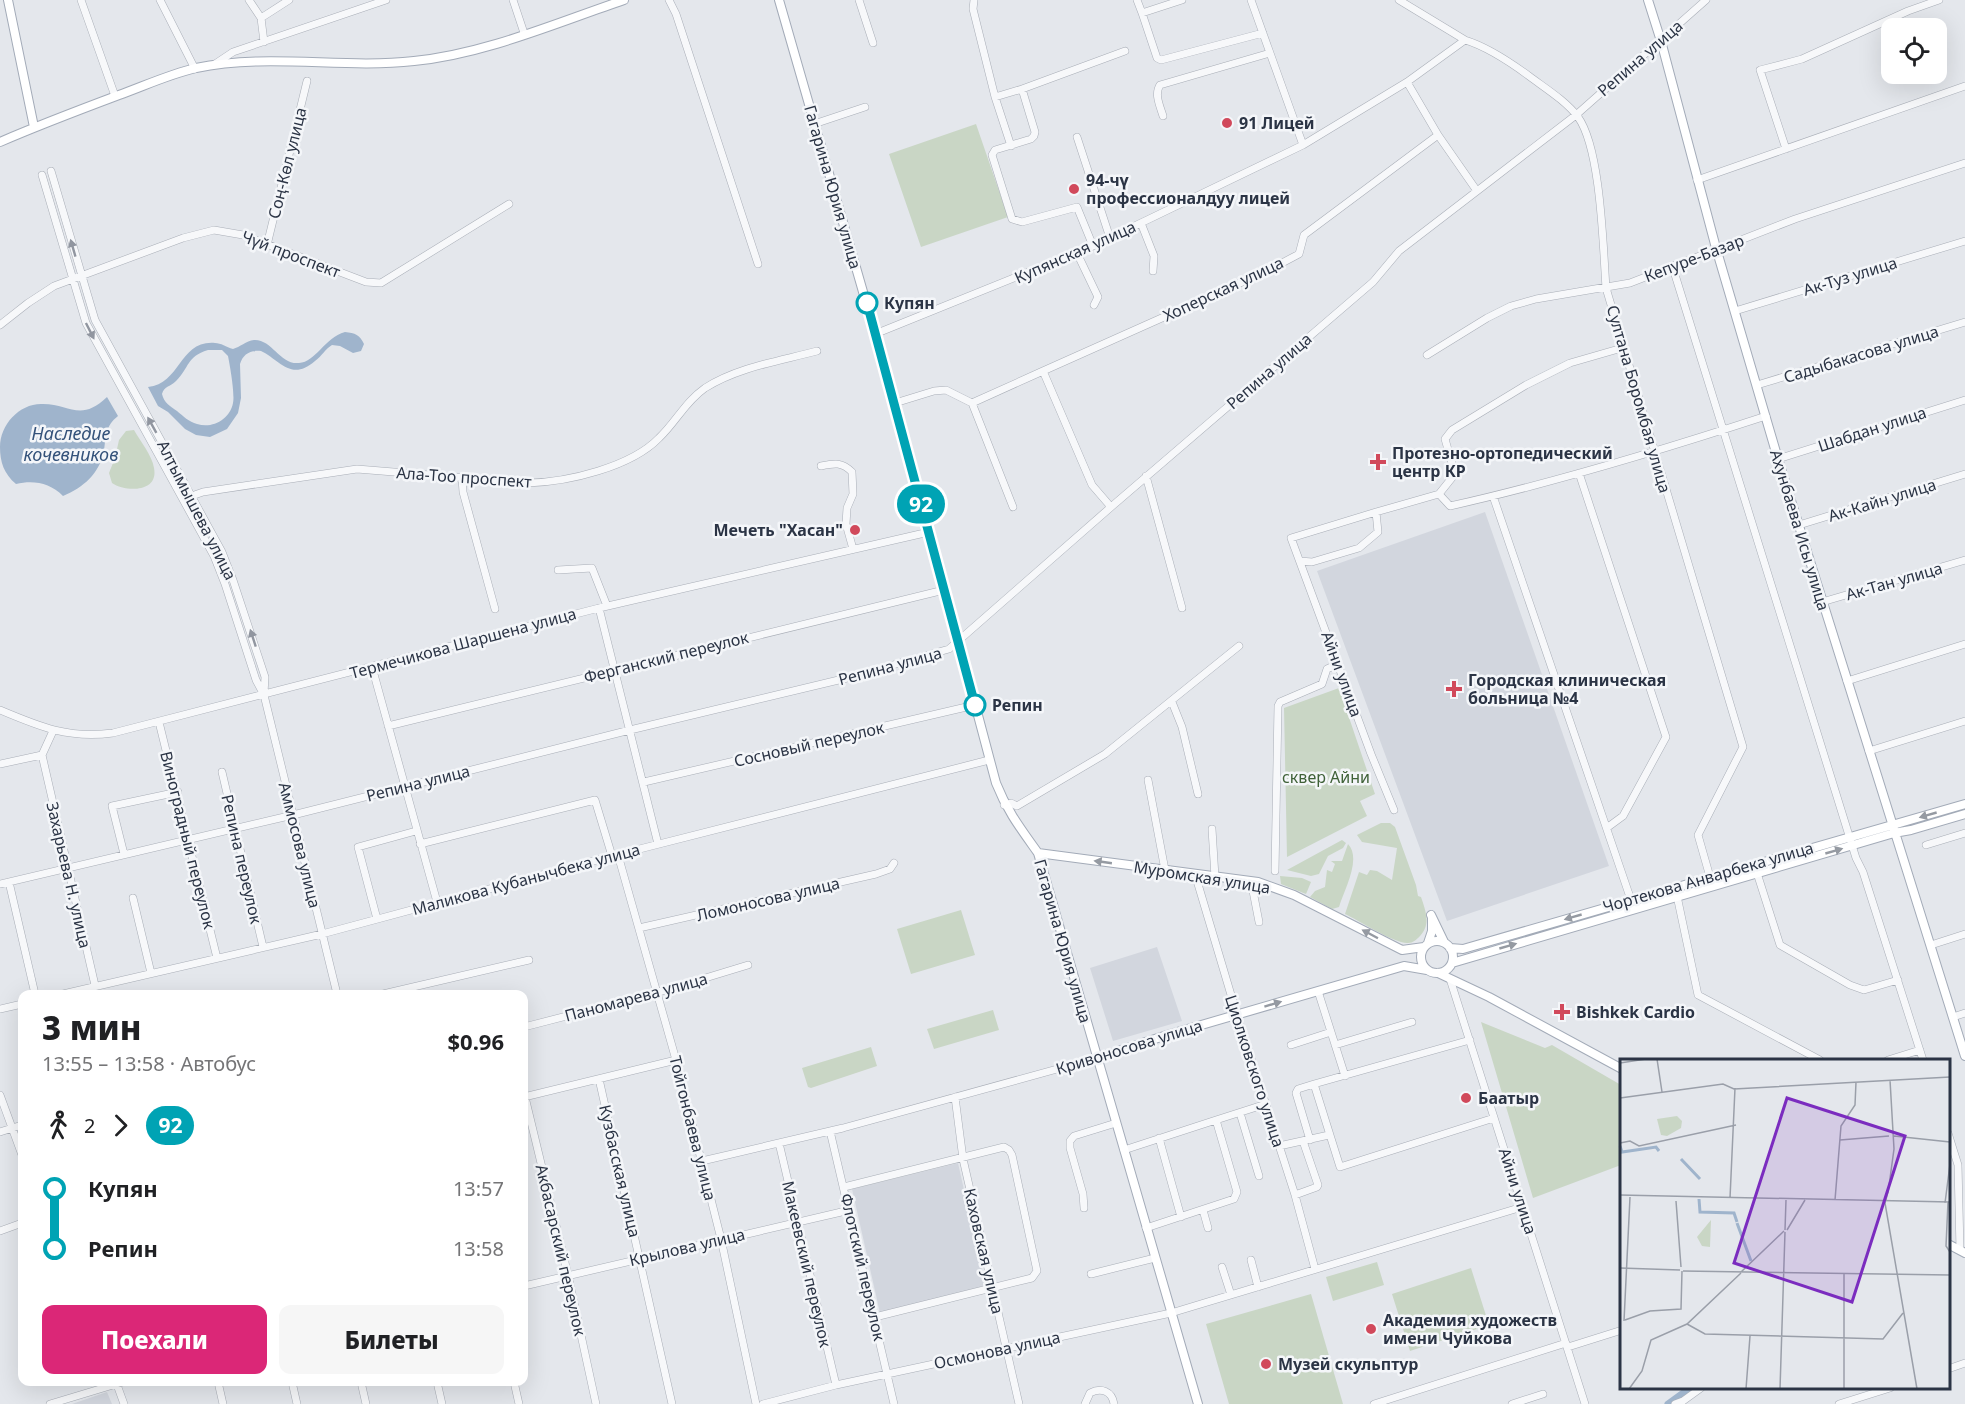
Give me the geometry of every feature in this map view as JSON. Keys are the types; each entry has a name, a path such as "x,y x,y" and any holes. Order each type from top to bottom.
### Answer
{"main road":[{"path":"8,0 34,128"},
{"path":"0,142 115,96 195,69 240,62 412,62 460,55 624,0"},
{"name":"Гагарина Юрия улица","path":"779,0 895,403 989,760 1004,806 1038,853 1198,1404"},
{"name":"Ахунбаева Исы улица","path":"1648,0 1661,40 1716,248 1778,459 1965,1056"},
{"name":"Чортекова Анварбека улица","path":"1452,964 1852,845 1893,828 1965,804"},
{"name":"Чортекова Анварбека улица","path":"1447,945 1463,949 1850,836 1893,828 1911,830 1965,814"},
{"name":"Муромская улица","path":"1038,853 1258,882 1294,895 1401,950"},
{"path":"1470,987 1462,981 1452,964 1453,954 1431,915 1432,931 1421,959 1427,970 1470,987 1620,1068"},
{"path":"1404,966 1408,959 1401,950 1436,941 1447,945"},
{"path":"1438,973 1445,971 1452,964"},
{"name":"Кривоносова улица","path":"1097,1058 1167,1035 1404,966 1427,970"}],"street":[{"path":"81,0 115,96"},
{"path":"160,0 195,69"},
{"path":"249,0 261,18 264,42"},
{"path":"261,18 289,0"},
{"path":"214,65 233,52 386,0"},
{"path":"513,0 524,33"},
{"path":"669,0 701,87 758,264"},
{"path":"859,0 873,43"},
{"path":"974,0 973,9 995,97 1011,146"},
{"path":"1137,0 1157,58 1161,60 1263,33"},
{"path":"1142,13 1182,0"},
{"path":"1251,0 1303,145"},
{"name":"Султана Боромбая улица","path":"1399,0 1465,40 1476,43 1515,66 1576,115 1585,128 1592,151 1606,288 1622,348 1743,747 1698,835 1710,877"},
{"name":"Репина улица","path":"0,884 293,815 847,678 949,650 1146,476 1373,282 1399,251 1576,115 1706,0"},
{"path":"1786,149 1760,70 1802,59 1908,11 1939,0"},
{"name":"Купянская улица","path":"875,334 1093,246 1303,145 1407,82 1465,40"},
{"path":"995,97 1125,51"},
{"path":"1163,116 1158,96 1160,85 1270,53"},
{"name":"Соң-Көл улица","path":"267,245 307,81"},
{"path":"1407,82 1438,135 1477,191"},
{"path":"1697,180 1965,86"},
{"path":"1022,89 1034,136 995,150 992,155 1012,219 1022,222 1077,207 1093,246"},
{"path":"814,124 865,107"},
{"name":"Хоперская улица","path":"972,403 1267,271 1299,254 1304,235 1438,135"},
{"path":"1077,137 1110,238"},
{"name":"Кепуре-Базар","path":"1427,355 1511,306 1536,299 1630,283 1795,219 1965,163"},
{"name":"Алтымышева улица","path":"51,171 90,308 222,552 265,677 264,695"},
{"name":"Алтымышева улица","path":"42,175 81,311 218,565 256,680 264,695"},
{"name":"Чүй проспект","path":"0,325 41,294 72,279 205,231 233,232 366,282 381,283 509,204"},
{"path":"1141,223 1154,256 1153,271"},
{"name":"Ак-Туз улица","path":"1735,311 1965,241"},
{"path":"1077,253 1098,297 1094,305"},
{"path":"1672,265 1852,845 1923,1059"},
{"name":"Садыбакасова улица","path":"1757,386 1965,322"},
{"path":"1300,561 1312,562 1359,548 1378,532 1376,512 1439,494 1455,474 1445,440 1452,430 1526,385 1570,363 1622,348"},
{"name":"Ала-Тоо проспект","path":"183,499 191,495 344,470 375,470 541,483 617,465 628,460 653,445 685,405 714,383 736,373 817,351"},
{"path":"1043,371 1092,485 1111,507"},
{"path":"895,403 934,391 946,390 972,403 1013,507"},
{"name":"Шабдан улица","path":"1778,459 1965,400"},
{"path":"1439,494 1450,506 1493,496 1579,474 1766,417"},
{"path":"821,466 835,463 845,465 852,472 853,494 847,508 846,524 853,549"},
{"path":"1579,474 1666,737 1623,816 1608,827"},
{"name":"Ак-Кайн улица","path":"1798,525 1965,474"},
{"path":"1146,476 1182,608"},
{"path":"462,478 463,492 495,609"},
{"path":"1493,496 1608,827 1631,900"},
{"name":"Айни улица","path":"1376,512 1291,538 1394,810"},
{"name":"Термечикова Шаршена улица","path":"0,710 54,731 82,736 97,735 159,722 603,607 929,532"},
{"name":"Ак-Тан улица","path":"1822,602 1965,560"},
{"path":"558,570 591,568 603,607 614,669 658,844"},
{"name":"Ферганский переулок","path":"388,726 944,590"},
{"path":"1846,681 1965,645"},
{"path":"1004,806 1011,803 1017,806 1105,754 1239,646"},
{"path":"1275,871 1278,706 1280,702 1322,684 1327,669 1338,664"},
{"path":"372,667 437,902"},
{"name":"Аммосова улица","path":"264,695 336,990"},
{"path":"1172,702 1182,727 1198,794"},
{"name":"Сосновый переулок","path":"644,782 975,705"},
{"name":"Виноградный переулок","path":"159,722 217,958"},
{"path":"1869,751 1965,722"},
{"path":"0,764 42,755 54,731"},
{"name":"Захарьева Н. улица","path":"42,755 96,990"},
{"name":"Маликова Кубанычбека улица","path":"99,990 151,973 322,934 615,855 989,760"},
{"name":"Репина переулок","path":"222,772 263,947"},
{"path":"1148,780 1166,870"},
{"path":"124,854 112,806 178,792"},
{"name":"Тойгонбаева улица","path":"420,844 595,800 639,928 676,1060 721,1239 756,1404"},
{"path":"1212,829 1215,877"},
{"path":"377,919 358,847 416,831"},
{"path":"1926,845 1965,833"},
{"name":"Ломоносова улица","path":"639,928 876,874 890,869 894,862"},
{"path":"1757,873 1780,945 1864,990 1898,980"},
{"name":"Циолковского улица","path":"1195,874 1316,1269"},
{"path":"9,882 34,990"},
{"path":"1258,882 1253,891 1259,922"},
{"path":"133,897 151,973"},
{"path":"1677,897 1698,995 1818,1059"},
{"path":"1931,945 1965,934"},
{"path":"400,990 529,960"},
{"name":"Паномарева улица","path":"528,1026 656,993 748,965"},
{"name":"Айни улица","path":"1450,979 1585,1404"},
{"path":"1318,991 1345,1076"},
{"path":"0,1009 18,1005"},
{"path":"1953,1017 1965,1013"},
{"path":"1335,1045 1412,1022"},
{"path":"1291,1045 1331,1032"},
{"path":"1295,1195 1318,1185 1296,1094 1298,1089 1470,1040"},
{"path":"1891,1059 1920,1050"},
{"name":"Кривоносова улица","path":"702,1161 830,1131 1097,1058"},
{"path":"528,1096 676,1060"},
{"name":"Кузбасская улица","path":"599,1079 672,1404"},
{"path":"1314,1084 1340,1167 1494,1118"},
{"path":"0,1095 18,1144"},
{"name":"Каховская улица","path":"955,1097 963,1159 1019,1404"},
{"path":"1124,1150 1266,1104"},
{"name":"Акбасарский переулок","path":"528,1113 568,1275 596,1404"},
{"path":"1240,1113 1259,1176"},
{"path":"1146,1228 1234,1199 1237,1192 1216,1120"},
{"path":"1084,1208 1083,1194 1070,1141 1074,1136 1116,1123"},
{"path":"0,1132 18,1126"},
{"name":"Флотский переулок","path":"830,1131 894,1404"},
{"path":"1279,1146 1329,1135"},
{"path":"1159,1138 1181,1217"},
{"path":"1950,1139 1958,1165 1962,1252"},
{"name":"Макеевский переулок","path":"779,1143 836,1385"},
{"path":"844,1187 1004,1147 1012,1155 1037,1271 1032,1278 992,1290 875,1317"},
{"name":"Осмонова улица","path":"763,1404 836,1385 1171,1313 1522,1207"},
{"name":"Крылова улица","path":"528,1285 850,1210"},
{"path":"1203,1210 1208,1228"},
{"path":"0,1231 18,1224"},
{"path":"1091,1274 1155,1258"},
{"path":"1251,1260 1258,1287"},
{"path":"1222,1267 1231,1295"},
{"path":"1374,1404 1620,1331"},
{"path":"1950,1368 1965,1363"},
{"path":"50,1404 106,1386"},
{"path":"119,1386 124,1404"},
{"path":"219,1386 223,1404"},
{"path":"293,1386 297,1404"},
{"path":"362,1386 366,1404"},
{"path":"438,1386 442,1404"},
{"path":"515,1386 519,1404"},
{"path":"1675,1404 1700,1389"},
{"path":"1839,1404 1887,1389"},
{"path":"1085,1404 1090,1393 1100,1390 1108,1392 1114,1404"},
{"path":"1512,1404 1543,1394"}],"shaded area":[{"name":"Городская клиническая больница №4","path":"1485,512 1609,866 1447,921 1317,571"},
{"path":"1157,947 1182,1021 1113,1041 1090,968"},
{"path":"958,1163 986,1288 880,1313 852,1189"},
{"path":"107,1392 112,1404 72,1404"}],"green space":[{"path":"976,124 1008,217 921,247 889,154"},
{"path":"134,430 151,458 154,476 146,486 132,489 112,483 109,473 119,440 126,431"},
{"name":"сквер Айни","path":"1339,688 1375,794 1360,801 1367,816 1287,857 1284,708"},
{"path":"1381,823 1390,823 1395,827 1427,918 1426,927 1420,936 1408,943 1394,940 1345,914 1359,872 1367,875 1370,870 1377,871 1392,880 1397,848 1362,842 1357,835"},
{"path":"1342,840 1346,843 1343,848 1328,856 1319,874 1311,876 1287,870"},
{"path":"1348,844 1353,858 1351,875 1339,907 1332,909 1310,897 1315,891 1325,887 1327,870 1332,872 1335,864 1331,861 1342,861"},
{"path":"1280,876 1302,878 1311,882 1306,894 1281,884"},
{"path":"961,910 975,955 911,974 897,929"},
{"path":"993,1010 999,1030 934,1049 927,1029"},
{"path":"1481,1022 1545,1048 1552,1045 1620,1084 1620,1165 1533,1198"},
{"path":"871,1047 877,1066 811,1088 808,1087 802,1068"},
{"path":"1377,1262 1384,1285 1333,1301 1326,1277"},
{"path":"1471,1268 1489,1325 1410,1351 1392,1294"},
{"path":"1311,1294 1343,1404 1229,1404 1206,1324"}],"water":[{"path":"345,332 357,335 364,344 361,351 353,353 340,346 332,345 315,361 299,370 286,367 261,351 245,355 240,364 241,398 238,413 227,429 210,437 196,435 185,429 168,412 158,406 148,387 159,384 167,378 194,348 203,344 217,343 233,349 254,340 260,341 266,343 286,360 299,363 310,359 338,335","holes":["208,350 222,350 228,356 231,373 233,387 231,409 225,418 215,424 194,423 168,404 163,397 163,391 176,381 196,356"]},
{"name":"Наследие кочевников","path":"107,397 118,416 108,428 102,459 90,479 84,484 63,496 53,488 41,484 29,482 16,484 8,476 1,458 1,439 7,424 18,412 41,404 74,410 89,409"}],"waterway":[{"path":"1668,1404 1689,1389"}],"bus line":[{"name":"92","path":"867,303 975,705"}],"place":[{"name":"91 Лицей","path":"1227,123"},
{"name":"94-чү профессионалдуу лицей","path":"1074,189"},
{"name":"Купян","path":"867,303"},
{"name":"Протезно-ортопедический центр КР","path":"1378,462"},
{"name":"Мечеть \"Хасан\"","path":"855,530"},
{"name":"Городская клиническая больница №4","path":"1454,689"},
{"name":"Репин","path":"975,705"},
{"name":"Bishkek Cardio","path":"1562,1012"},
{"name":"Баатыр","path":"1466,1098"},
{"name":"Академия художеств имени Чуйкова","path":"1371,1329"},
{"name":"Музей скульптур","path":"1266,1364"}]}
